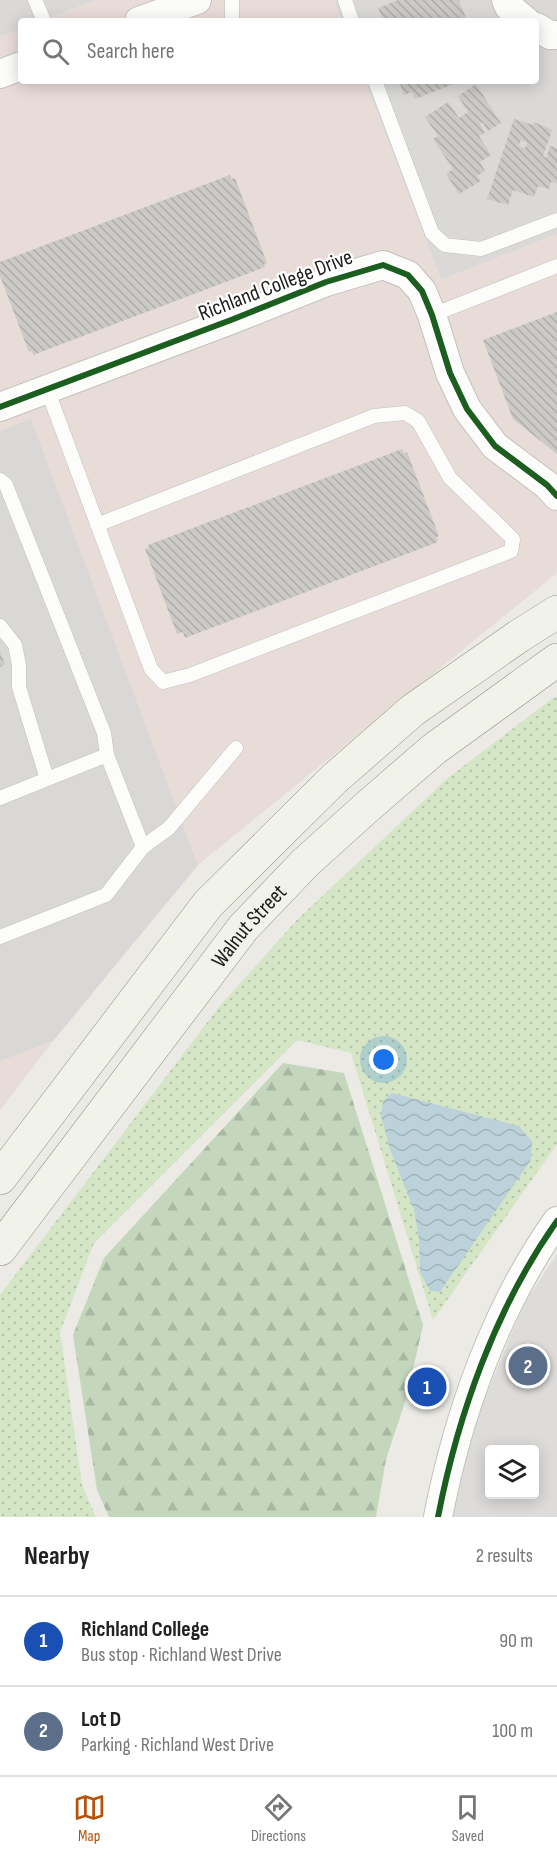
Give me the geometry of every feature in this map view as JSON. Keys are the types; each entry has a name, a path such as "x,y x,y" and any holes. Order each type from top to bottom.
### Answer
{"main road":[{"name":"Walnut Street","path":"0,1178 208,904 334,779 413,710 557,612"},
{"name":"Walnut Street","path":"0,1249 251,920 305,863 434,749 556,661"}],"street":[{"path":"147,18 197,0"},
{"path":"506,0 509,7 522,18"},
{"path":"539,29 550,35 557,34"},
{"path":"0,74 18,67"},
{"name":"Richland College Drive","path":"0,407 326,282 383,265 408,275 422,291 450,373 467,409 495,446 547,485 557,496"},
{"path":"438,1517 455,1443 482,1364 529,1265 557,1221"}],"lane":[{"path":"36,0 43,18"},
{"path":"232,0 232,18"},
{"path":"345,0 351,18"},
{"path":"376,84 432,233 445,246 480,249 557,220"},
{"path":"432,315 557,266"},
{"path":"47,389 97,525 151,669 163,682 190,675 511,551 513,539 450,478 418,421 405,413 374,417 97,525"},
{"path":"0,480 6,485 104,734 106,755 143,847"},
{"path":"0,627 15,645 19,665 19,687 47,779"},
{"path":"0,937 106,895 143,847 169,828 236,748"},
{"path":"0,798 106,755"}],"shaded area":[{"path":"0,0 96,0 49,18 18,18 18,30 0,37"},
{"path":"96,0 334,0 341,18 49,18"},
{"path":"334,0 557,0 557,234 441,280 366,84 539,84 539,18 341,18"},
{"path":"18,30 18,84 366,84 441,280 557,234 557,573 198,865 31,420 0,431 0,37"},
{"path":"31,419 198,865 53,1041 0,1061 0,431"},
{"path":"53,1041 0,1110 0,1061"},
{"path":"557,1254 557,1517 452,1517 471,1430 525,1302"}],"green space":[{"path":"557,697 557,1144 433,1320 351,1053 297,1040 94,1243 60,1332 82,1485 96,1517 0,1517 0,1295 219,1007 297,920 448,778"},
{"path":"283,1063 344,1073 423,1325 407,1396 386,1459 376,1517 109,1517 97,1490 73,1335 104,1258"}],"water":[{"path":"392,1093 519,1126 532,1141 531,1160 440,1292 430,1291 420,1272 419,1239 414,1210 390,1149 381,1116 383,1101"}],"building":[{"path":"398,0 459,0 466,18 383,18 378,8"},
{"path":"400,84 454,84 415,99 412,92 404,95"},
{"path":"476,84 501,123 488,131 482,122 480,124 485,133 479,136 491,155 480,162 485,171 477,176 481,181 459,194 446,174 453,169 433,139 438,136 425,117 448,102 459,118 468,112 458,96"},
{"path":"514,119 533,125 534,122 552,130 543,156 546,158 550,146 557,148 557,183 551,182 549,189 538,186 534,197 513,190 508,205 487,199","holes":["521,140 527,143 525,148 519,146"]},
{"path":"230,175 231,179 235,178 267,263 264,264 265,267 33,355 32,351 29,352 0,276 0,262"},
{"path":"557,312 557,454 513,419 483,340"},
{"path":"402,449 404,453 407,452 439,536 436,537 438,542 185,638 183,632 177,634 145,549 149,548 148,545"},
{"path":"0,651 5,665 0,667"}],"cycle path":[{"path":"0,407 326,282 383,265 408,275 422,291 450,373 467,409 495,446 547,485 557,496"},
{"path":"438,1517 456,1439 482,1363 515,1289 557,1221"}],"place":[{"name":"Lot D","path":"528,1366"},
{"name":"Richland College","path":"427,1387"}]}
